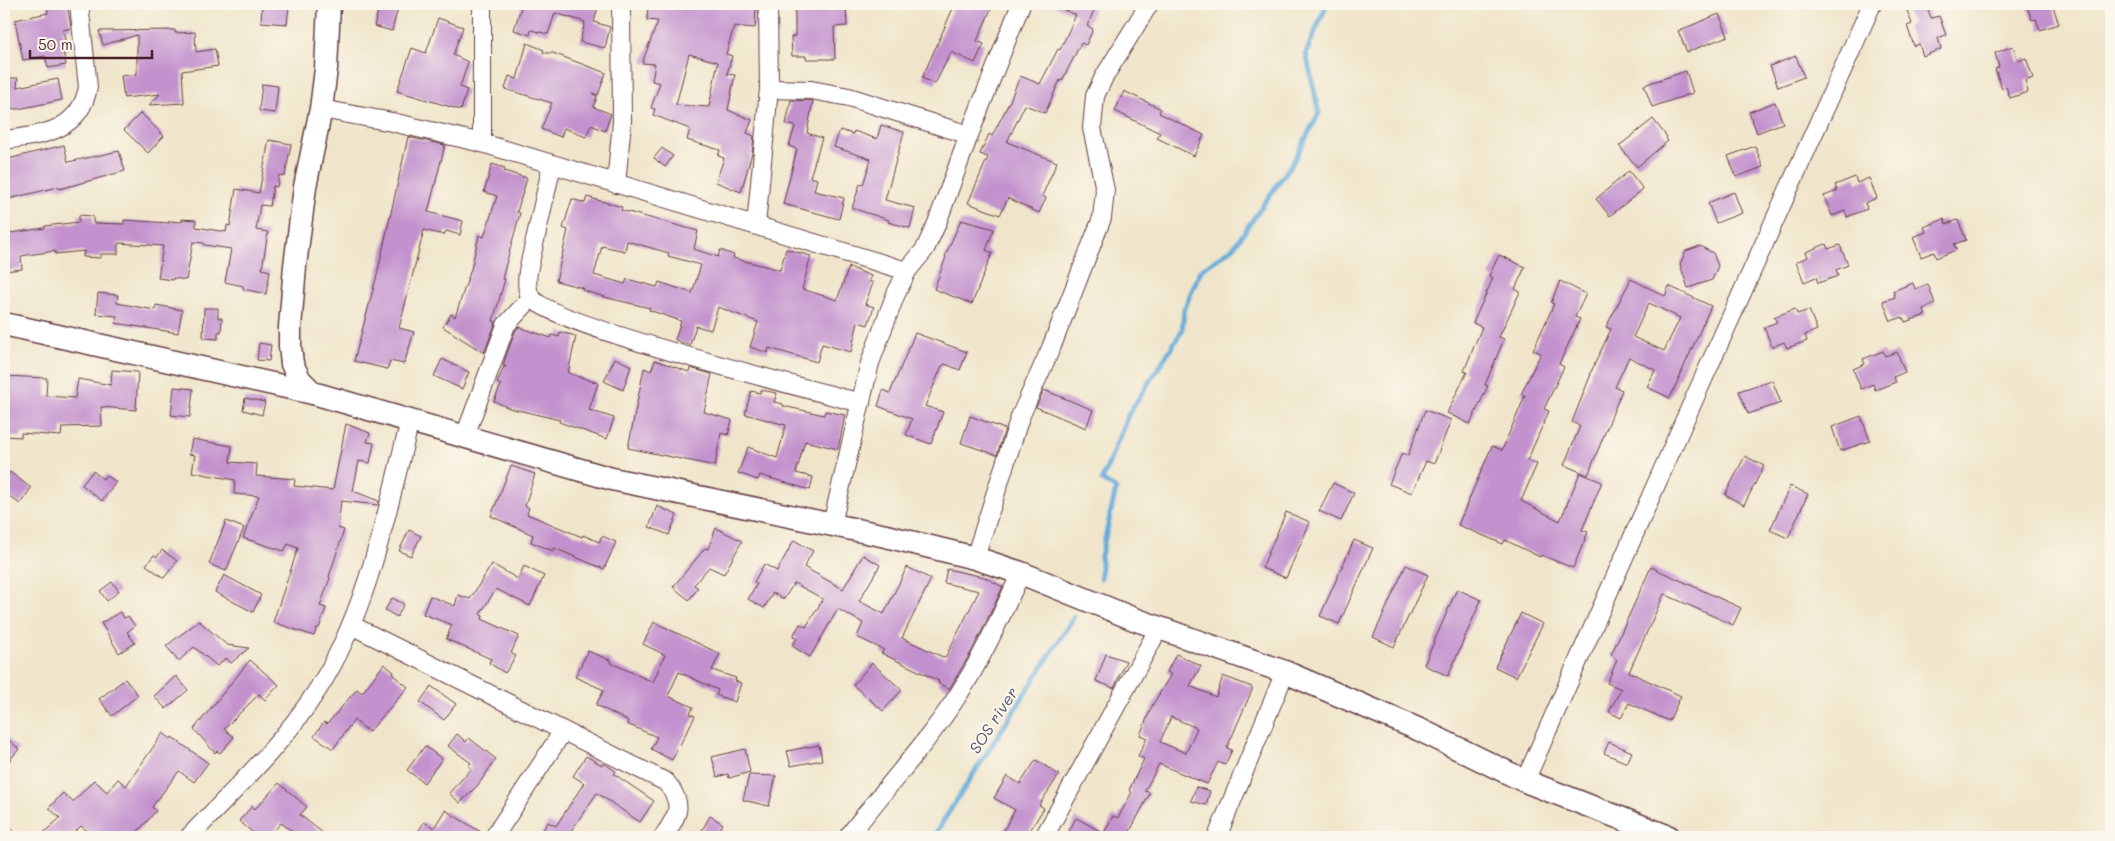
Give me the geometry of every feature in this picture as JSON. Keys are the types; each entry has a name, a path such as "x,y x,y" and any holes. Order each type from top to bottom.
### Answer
{"street":[{"path":"4,140 46,134 58,129 79,112 86,100 88,87 79,4"},
{"path":"313,393 300,380 292,364 290,346 295,266 305,187 321,110 326,69 329,4"},
{"path":"482,4 482,143"},
{"path":"616,184 622,122 621,4"},
{"path":"756,225 769,89 768,4"},
{"path":"832,524 870,363 895,296 907,271 925,249 937,223 969,135 1021,4"},
{"path":"975,558 1020,417 1051,348 1102,218 1105,190 1092,128 1095,96 1104,77 1149,4"},
{"path":"1525,781 1872,4"},
{"path":"769,89 811,90 849,97 969,135"},
{"path":"321,110 392,122 482,143 907,271"},
{"path":"552,165 528,271 527,285 531,298 544,307 586,325 861,403"},
{"path":"465,436 506,325 531,298"},
{"path":"4,324 313,393 612,479 832,524 975,558 1021,573 1159,628 1284,672 1420,730 1525,781 1669,837"},
{"path":"190,837 288,730 318,689 336,658 351,625 383,524 410,421"},
{"path":"848,837 960,692 982,655 1021,573"},
{"path":"351,625 666,782 674,792 679,804 676,815 663,837"},
{"path":"1044,837 1159,628"},
{"path":"1217,837 1284,672"},
{"path":"494,837 563,731"}],"building":[{"path":"47,4 67,4 71,28 63,30 67,50 63,50 66,65 48,68 45,56 23,60 15,20 48,13"},
{"path":"262,4 289,6 287,24 261,22"},
{"path":"380,4 399,4 392,31 374,26"},
{"path":"522,4 599,4 594,22 610,27 605,48 580,42 585,22 555,13 548,34 531,30 530,35 514,30"},
{"path":"648,4 756,4 755,28 734,26 726,54 732,56 727,74 735,75 728,110 752,120 747,133 754,136 752,153 741,192 716,182 724,158 718,156 720,150 687,140 690,129 653,115 655,109 651,108 660,83 652,81 655,64 642,63 658,21 647,20","holes":["689,54 718,62 709,107 676,105"]},
{"path":"795,4 846,4 847,26 834,27 835,59 806,59 806,56 792,56 791,37 795,36"},
{"path":"955,4 987,4 986,7 991,9 977,41 984,44 975,63 951,52 935,84 922,78"},
{"path":"1050,4 1097,4 1087,26 1093,29 1086,45 1081,43 1062,81 1060,80 1045,113 1025,105 1007,142 1057,162 1042,196 1046,198 1039,213 1008,198 1000,215 968,203 988,157 980,154 989,134 992,136 1009,103 1020,76 1040,84 1058,49 1060,50 1076,15"},
{"path":"1926,4 1931,18 1939,16 1946,35 1938,38 1941,49 1923,56 1919,44 1914,46 1907,26 1912,24 1907,10"},
{"path":"2026,4 2052,4 2059,24 2040,30 2036,19 2032,20"},
{"path":"1719,14 1728,36 1687,52 1678,31"},
{"path":"438,18 463,27 453,55 468,62 460,87 467,90 461,110 397,91 412,48 426,53"},
{"path":"175,30 175,33 195,32 196,52 215,49 218,66 182,71 184,103 149,105 160,94 124,98 121,76 137,74 137,35 103,45 99,31"},
{"path":"527,43 544,50 543,53 553,53 606,73 598,95 592,93 597,97 593,107 611,114 605,131 591,125 586,137 564,128 561,137 541,129 552,103 505,89 509,76 517,79"},
{"path":"2013,46 2018,61 2026,58 2033,78 2025,81 2028,92 2010,98 2006,87 2002,88 1995,69 1999,67 1995,53"},
{"path":"1796,56 1804,77 1778,87 1770,66"},
{"path":"1686,71 1693,93 1652,107 1644,85"},
{"path":"4,78 18,78 17,87 58,79 62,100 18,109 4,108"},
{"path":"262,84 278,86 275,113 259,111"},
{"path":"1124,91 1161,109 1159,113 1204,135 1194,156 1157,138 1160,133 1115,111"},
{"path":"791,100 813,101 807,133 822,138 810,177 817,179 814,191 844,198 839,219 783,204 797,149 789,146 795,126 786,124"},
{"path":"1775,102 1783,123 1757,133 1749,112"},
{"path":"141,113 164,136 148,153 124,130"},
{"path":"1653,119 1668,141 1637,167 1619,146"},
{"path":"881,125 904,132 885,200 915,208 910,228 852,208 860,184 863,185 871,159 834,147 840,130 853,134 854,131 877,139"},
{"path":"408,137 445,145 428,212 463,221 460,235 446,231 444,235 424,230 399,328 414,332 404,364 390,361 387,369 354,361 377,275"},
{"path":"269,140 291,144 285,176 279,175 277,187 273,186 270,206 260,205 256,230 268,232 262,269 270,271 266,294 243,289 243,286 225,282 231,249 193,242 186,280 158,278 163,246 118,243 118,254 101,254 101,258 83,257 84,251 55,254 55,251 21,256 22,269 4,271 4,234 79,222 79,215 93,216 93,223 124,224 124,220 169,223 169,221 182,222 182,219 196,220 196,227 226,232 227,225 230,226 236,189 259,193"},
{"path":"64,145 68,162 119,151 125,171 59,189 58,187 4,200 4,160"},
{"path":"1755,146 1763,167 1736,177 1728,156"},
{"path":"662,148 673,156 665,167 654,158"},
{"path":"492,164 505,168 504,171 527,178 517,212 520,213 502,279 505,279 493,321 496,322 484,353 443,327 451,314 455,317 471,269 479,235 484,237 497,196 484,192"},
{"path":"1629,171 1643,189 1610,216 1596,199"},
{"path":"1855,177 1857,183 1869,178 1877,198 1865,203 1867,209 1847,217 1845,211 1832,216 1824,196 1837,191 1835,185"},
{"path":"1734,192 1742,213 1716,223 1708,203"},
{"path":"587,197 622,207 621,210 698,231 694,249 718,257 720,250 734,255 733,258 780,270 786,249 811,256 802,289 837,300 849,267 871,276 869,281 873,283 865,304 874,307 868,325 858,322 851,352 822,344 817,362 769,348 768,353 750,347 758,322 718,307 711,330 696,326 690,345 675,340 681,321 649,310 650,308 608,298 582,290 583,288 556,281 568,230 563,228 572,199 585,203","holes":["627,241 669,253 668,256 701,265 692,293 659,282 657,287 627,279 625,284 594,275 602,246 625,251"]},
{"path":"1944,219 1946,224 1958,220 1966,240 1954,244 1956,250 1936,258 1934,252 1921,257 1913,237 1926,232 1924,227"},
{"path":"961,220 994,229 986,250 992,253 972,304 934,289 945,256"},
{"path":"1826,244 1828,249 1840,245 1848,265 1836,270 1838,276 1818,283 1816,277 1804,282 1796,262 1808,257 1806,252"},
{"path":"1700,246 1713,253 1718,266 1712,280 1688,288 1680,264 1686,251"},
{"path":"1499,255 1525,267 1515,289 1520,292 1499,337 1504,339 1485,385 1488,386 1470,424 1447,413 1467,372 1464,371 1482,327 1473,323 1493,278 1489,276"},
{"path":"1631,279 1665,296 1669,286 1711,306 1670,398 1647,387 1655,370 1629,357 1615,387 1622,390 1588,475 1564,465 1580,426 1572,422 1590,374 1611,329 1606,327","holes":["1649,303 1680,318 1664,351 1633,337"]},
{"path":"1560,281 1586,294 1575,317 1580,319 1559,364 1564,367 1544,409 1549,411 1527,461 1537,464 1521,501 1560,521 1580,473 1602,482 1582,530 1588,532 1573,568 1541,555 1540,557 1505,540 1503,544 1458,525 1492,446 1502,450 1525,396 1521,394 1541,353 1533,350 1554,304 1551,303"},
{"path":"1913,283 1915,289 1928,284 1935,304 1923,309 1926,315 1905,322 1903,317 1891,321 1883,301 1895,297 1893,291"},
{"path":"98,293 118,295 117,303 155,310 156,305 182,310 178,333 115,323 117,316 96,314"},
{"path":"204,308 218,308 218,318 222,318 221,332 218,332 218,339 203,338"},
{"path":"1795,309 1797,314 1809,310 1817,330 1805,335 1807,341 1787,348 1784,342 1772,347 1764,327 1777,322 1774,317"},
{"path":"519,327 551,338 552,335 559,337 560,332 576,336 568,373 598,383 589,410 614,418 607,439 559,422 560,420 509,408 494,401 501,385 497,383 504,366 506,367 503,365 515,331"},
{"path":"915,333 967,352 960,370 945,364 942,366 925,406 943,412 931,444 906,435 912,419 878,406 883,390 890,393"},
{"path":"259,343 271,345 269,361 257,360"},
{"path":"1883,351 1885,356 1897,352 1905,372 1893,377 1896,382 1875,390 1873,384 1861,389 1853,369 1865,364 1863,359"},
{"path":"615,358 631,366 623,390 604,381"},
{"path":"442,359 469,372 462,389 434,376"},
{"path":"655,360 689,372 690,368 712,374 704,412 732,420 728,435 721,433 715,466 628,448 644,368 651,371"},
{"path":"112,370 138,372 136,410 101,407 102,426 62,427 61,436 21,433 21,437 4,436 4,376 47,378 46,396 75,398 78,379 111,385"},
{"path":"1772,380 1781,403 1748,414 1739,391"},
{"path":"174,387 193,389 190,417 171,415"},
{"path":"761,390 777,393 774,402 783,404 783,406 824,415 825,411 845,415 838,449 805,441 796,473 813,477 810,490 760,475 758,480 738,473 748,447 777,458 786,425 745,414 751,391 760,393"},
{"path":"1044,390 1093,410 1086,428 1036,407"},
{"path":"245,398 265,402 262,415 243,410"},
{"path":"1425,410 1451,420 1434,464 1426,461 1412,493 1389,484 1402,453 1408,456"},
{"path":"970,416 1005,429 997,455 961,443"},
{"path":"1861,416 1870,441 1840,451 1832,427"},
{"path":"346,424 370,433 367,442 374,443 370,463 359,461 353,491 379,501 378,505 341,501 338,528 344,530 320,606 326,608 314,636 273,622 298,548 288,544 284,551 243,538 259,496 234,494 235,480 192,472 195,455 189,454 192,439 232,446 230,462 257,464 256,476 295,479 294,486 333,490"},
{"path":"1745,456 1764,466 1744,505 1725,495"},
{"path":"511,466 535,474 525,506 529,508 527,514 582,537 583,535 599,542 602,536 616,542 604,569 554,548 553,551 531,542 533,535 491,516"},
{"path":"93,471 103,479 106,475 116,482 102,501 82,485"},
{"path":"10,472 31,488 20,504 4,492 4,481"},
{"path":"1333,483 1354,493 1341,521 1319,511"},
{"path":"1790,486 1808,494 1788,538 1770,530"},
{"path":"657,506 677,515 669,535 649,527"},
{"path":"1286,512 1310,522 1286,578 1262,568"},
{"path":"226,521 244,528 226,571 209,564"},
{"path":"716,528 742,541 724,574 709,567 694,585 698,588 689,600 673,587 705,548 708,549"},
{"path":"409,530 421,536 411,556 399,551"},
{"path":"794,540 813,551 804,567 843,589 863,555 880,565 859,601 884,614 907,567 931,579 902,638 945,658 979,591 944,583 947,569 984,577 1003,587 972,651 949,689 938,683 939,681 881,653 884,650 857,637 863,623 838,609 810,657 792,646 797,638 793,636 800,624 806,627 823,599 794,583 784,599 773,593 764,608 748,599 757,584 754,582 764,564 777,571"},
{"path":"1354,540 1373,548 1339,624 1320,616"},
{"path":"162,550 177,561 164,578 146,565 154,555 157,557"},
{"path":"492,564 518,579 524,566 544,576 530,606 496,589 480,614 483,616 482,619 519,636 511,653 516,656 505,673 489,663 491,659 446,639 452,625 423,614 430,596 455,606 458,595 470,599"},
{"path":"1406,565 1428,575 1394,647 1373,637"},
{"path":"1651,567 1741,608 1733,625 1664,594 1629,672 1681,696 1669,721 1629,703 1621,718 1609,712 1621,689 1607,683 1617,660 1611,655"},
{"path":"224,575 261,595 253,612 215,592"},
{"path":"112,582 119,591 107,601 100,591"},
{"path":"1457,589 1481,600 1448,676 1424,665"},
{"path":"392,598 404,604 397,617 385,610"},
{"path":"120,612 124,618 128,616 135,626 127,632 135,643 119,653 101,623"},
{"path":"1521,613 1543,624 1516,677 1495,667"},
{"path":"199,621 227,645 249,648 231,663 226,658 217,666 194,647 179,661 166,646"},
{"path":"654,622 720,654 712,670 736,678 735,681 741,683 735,702 716,695 718,690 679,672 668,696 693,707 690,714 695,716 672,760 651,749 657,737 627,724 628,721 596,705 604,690 575,677 588,651 653,682 665,655 643,644"},
{"path":"1106,654 1126,661 1114,688 1096,681"},
{"path":"1176,654 1201,666 1190,686 1216,697 1223,676 1252,687 1227,748 1232,750 1225,765 1218,762 1207,784 1159,764 1145,791 1150,793 1127,837 1066,837 1076,818 1104,833 1113,816 1118,818 1132,792 1129,790 1144,759 1138,756 1147,738 1140,735 1152,706 1171,674 1167,672","holes":["1171,717 1197,728 1186,753 1160,742"]},
{"path":"250,660 279,685 265,700 259,694 224,729 234,737 220,753 217,751 215,753 194,729"},
{"path":"872,663 902,690 883,711 853,685"},
{"path":"384,664 394,672 393,675 408,687 369,732 354,720 333,749 314,736 324,722 327,724 357,689 362,693"},
{"path":"176,676 188,690 166,709 154,696"},
{"path":"125,679 138,695 112,716 99,699"},
{"path":"431,686 456,704 444,720 420,702"},
{"path":"163,733 171,739 172,737 208,763 194,782 179,771 152,807 156,811 133,837 95,837 81,826 70,837 39,837 60,818 49,808 63,793 73,802 94,780 107,792 118,779 126,786"},
{"path":"457,734 466,742 469,738 496,759 478,785 460,803 449,793 472,768 468,766 471,763 448,746"},
{"path":"4,736 19,749 4,767"},
{"path":"1609,742 1632,752 1627,763 1604,753"},
{"path":"819,745 822,760 791,766 787,751"},
{"path":"425,746 442,759 424,783 407,770"},
{"path":"745,749 750,772 729,778 728,774 717,777 712,757"},
{"path":"586,756 616,771 614,774 654,801 640,822 597,793 569,834 574,837 539,837 548,822 556,826 584,783 573,776"},
{"path":"1036,760 1059,775 1039,805 1044,808 1026,837 1000,837 1015,810 994,798 1007,776 1020,784"},
{"path":"749,775 776,776 769,806 743,800"},
{"path":"279,783 307,807 300,815 328,837 300,837 281,823 269,837 258,837 239,821 252,806 255,809"},
{"path":"1196,787 1210,791 1206,805 1191,801"},
{"path":"445,810 484,834 484,837 415,837 424,822 434,828"},
{"path":"710,816 723,824 715,837 710,837 701,832"}],"waterway":[{"path":"1101,578 1101,556 1116,489 1102,480 1128,415 1182,331 1184,309 1201,270 1233,248 1293,162 1319,113 1306,53 1327,4"},
{"name":"SOS river","path":"933,837 1074,617"}]}
